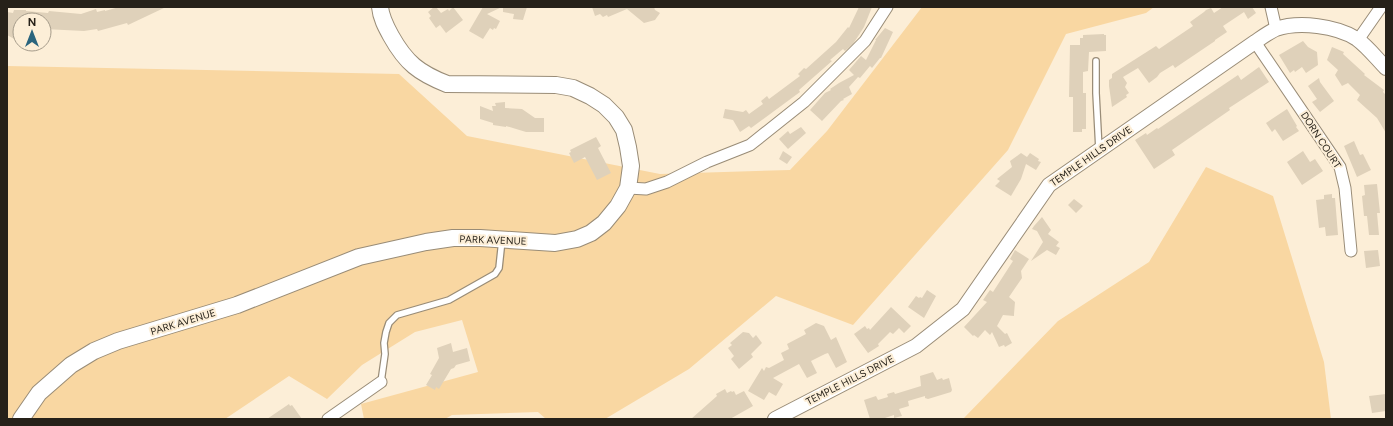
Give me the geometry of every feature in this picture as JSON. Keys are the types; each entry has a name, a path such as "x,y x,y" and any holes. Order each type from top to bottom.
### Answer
{"main road":[{"name":"PARK AVENUE","path":"21,419 39,393 71,365 94,351 118,341 237,305 359,257 426,242 453,238 502,239 556,243 577,239 591,233 604,223 618,206 628,188 631,166 624,130 616,117 604,105 573,88 556,85 447,84 432,78 417,69 405,59 381,16 380,7"}],"street":[{"path":"628,188 646,189 667,182 707,162 750,145 804,102 865,41 887,7"},
{"path":"1271,7 1276,29"},
{"path":"1358,40 1381,7"},
{"name":"TEMPLE HILLS DRIVE","path":"776,419 916,346 963,308 1049,185 1254,42 1276,29 1298,26 1318,26 1346,33 1358,40 1386,68"},
{"name":"DORN COURT","path":"1254,42 1340,166 1346,188 1351,251"},
{"path":"328,419 381,382"}],"lane":[{"path":"1096,61 1099,150"},
{"path":"381,382 385,354 384,343 389,323 397,315 449,300 495,274 499,268 502,239"}],"shaded area":[{"path":"922,7 1154,7 1146,13 1066,34 1008,150 853,325 776,296 689,369 605,419 546,419 538,412 452,415 445,419 364,419 361,404 478,372 462,320 415,332 362,365 327,399 289,376 225,419 7,419 7,66 399,74 467,136 660,174 790,170 827,131"},
{"path":"1206,167 1273,196 1324,362 1331,419 963,419 1058,321 1149,262"}],"building":[{"path":"119,7 166,7 128,25 127,23 98,31 97,29 84,31 52,29 52,12 48,12 49,11 81,14 96,9 97,12"},
{"path":"436,7 441,13 448,9 449,11 453,7 463,20 446,33 440,25 436,28 429,18 431,16 428,12"},
{"path":"483,7 502,7 487,14 500,21 496,29 494,28 493,30 490,28 483,39 469,31"},
{"path":"503,7 527,7 523,20 513,19 514,14 503,12"},
{"path":"592,7 654,7 655,10 660,13 655,20 644,23 627,9 608,17 607,15 603,17 600,14 595,16"},
{"path":"859,7 872,7 864,27 853,44 845,51 843,49 830,60 832,61 799,90 800,92 751,128 749,126 740,132 733,120 723,118 725,109 743,112 746,110 749,114 763,104 761,101 767,96 769,99 800,76 798,74 804,68 806,69 836,42 848,27 849,28"},
{"path":"1223,7 1252,7 1256,13 1248,19 1244,12 1223,26 1227,32 1215,41 1175,68 1173,65 1160,73 1149,83 1138,68 1123,77 1127,83 1125,87 1129,93 1126,95 1127,97 1112,107 1109,80 1112,78 1112,74 1156,46 1159,49 1193,26 1190,22 1206,10 1211,8 1214,13"},
{"path":"14,10 37,12 13,12"},
{"path":"7,12 12,13 12,38 7,35"},
{"path":"885,28 893,32 881,58 872,68 870,66 860,78 858,77 849,87 852,94 843,99 844,100 841,101 822,121 810,110 825,93 831,90 830,89 854,75 849,70 861,56 866,60 875,40"},
{"path":"1083,35 1106,35 1106,51 1089,52 1088,71 1083,72 1083,93 1086,93 1086,129 1082,129 1082,132 1073,132 1073,97 1069,97 1070,45 1080,45 1080,38 1083,38"},
{"path":"1303,41 1308,47 1317,52 1318,65 1306,73 1302,67 1295,72 1294,70 1290,73 1279,55"},
{"path":"1332,47 1344,52 1343,54 1365,74 1364,75 1384,90 1383,92 1386,95 1386,133 1377,118 1357,100 1360,95 1348,83 1342,86 1335,75 1338,70 1327,60"},
{"path":"1259,67 1269,82 1229,108 1230,110 1172,150 1175,155 1154,169 1135,140 1146,133 1147,135 1157,128 1158,129 1238,75 1241,80"},
{"path":"1319,78 1320,82 1334,101 1320,112 1312,102 1317,99 1308,86"},
{"path":"505,102 505,108 522,109 535,118 544,118 544,132 526,132 506,126 493,125 493,123 480,119 480,106 493,111 492,106 496,106 495,103"},
{"path":"1287,109 1299,131 1283,141 1275,129 1272,132 1266,123"},
{"path":"801,127 806,133 788,149 779,139 788,131 790,134"},
{"path":"596,137 601,146 598,148 611,173 597,180 585,157 574,163 569,153 571,152 570,150"},
{"path":"1354,141 1360,155 1363,154 1371,170 1357,177 1344,146"},
{"path":"783,151 792,157 787,164 779,159"},
{"path":"1303,151 1310,162 1315,159 1323,171 1302,185 1287,162"},
{"path":"1021,153 1027,157 1030,153 1041,162 1036,170 1026,164 1021,179 1011,196 995,186 1000,181 997,179 1012,167 1010,161"},
{"path":"1377,184 1380,213 1377,213 1379,235 1369,235 1367,216 1364,216 1362,196 1365,195 1364,185"},
{"path":"1332,194 1332,198 1335,198 1338,235 1326,236 1325,227 1319,228 1316,200 1324,199 1324,195"},
{"path":"1074,199 1083,206 1076,213 1068,205"},
{"path":"1042,217 1051,230 1048,234 1059,242 1056,246 1060,248 1056,255 1047,250 1031,261 1043,242 1037,231 1032,229"},
{"path":"1015,250 1029,259 1021,271 1022,278 1009,297 1015,302 1014,316 1003,315 997,326 1005,334 1007,333 1012,343 1005,347 1004,345 999,347 992,332 990,335 985,330 978,338 974,335 973,336 964,327 987,302 983,300 990,290 993,292 1013,261 1010,259"},
{"path":"1378,250 1380,266 1366,268 1364,251"},
{"path":"927,290 936,296 924,318 908,307 916,296 922,298"},
{"path":"891,307 911,326 904,333 899,328 893,334 890,332 878,344 879,346 868,353 854,334 865,326 870,330"},
{"path":"816,323 824,326 831,340 836,337 847,362 836,368 828,353 811,361 817,373 807,378 799,364 773,378 783,384 776,396 769,392 764,400 748,391 762,368 764,371 766,367 769,368 784,360 781,353 789,349 787,344 806,334 804,330"},
{"path":"743,332 749,333 753,338 756,335 762,343 751,354 753,357 739,369 731,359 734,356 728,348 732,345 730,343"},
{"path":"451,343 453,352 467,348 470,361 456,365 451,369 439,389 436,387 435,390 426,385 439,358 437,348"},
{"path":"933,372 937,380 949,378 952,390 951,392 928,399 925,398 925,396 908,401 909,406 899,409 902,416 894,418 894,415 882,419 870,419 864,400 876,396 878,400 888,397 887,394 894,392 895,394 921,386 920,376"},
{"path":"725,389 727,393 734,391 736,395 744,391 753,406 730,419 691,419 717,396 716,394"},
{"path":"1386,394 1386,411 1372,413 1369,396"},
{"path":"289,404 290,406 292,405 302,419 267,419"}]}
